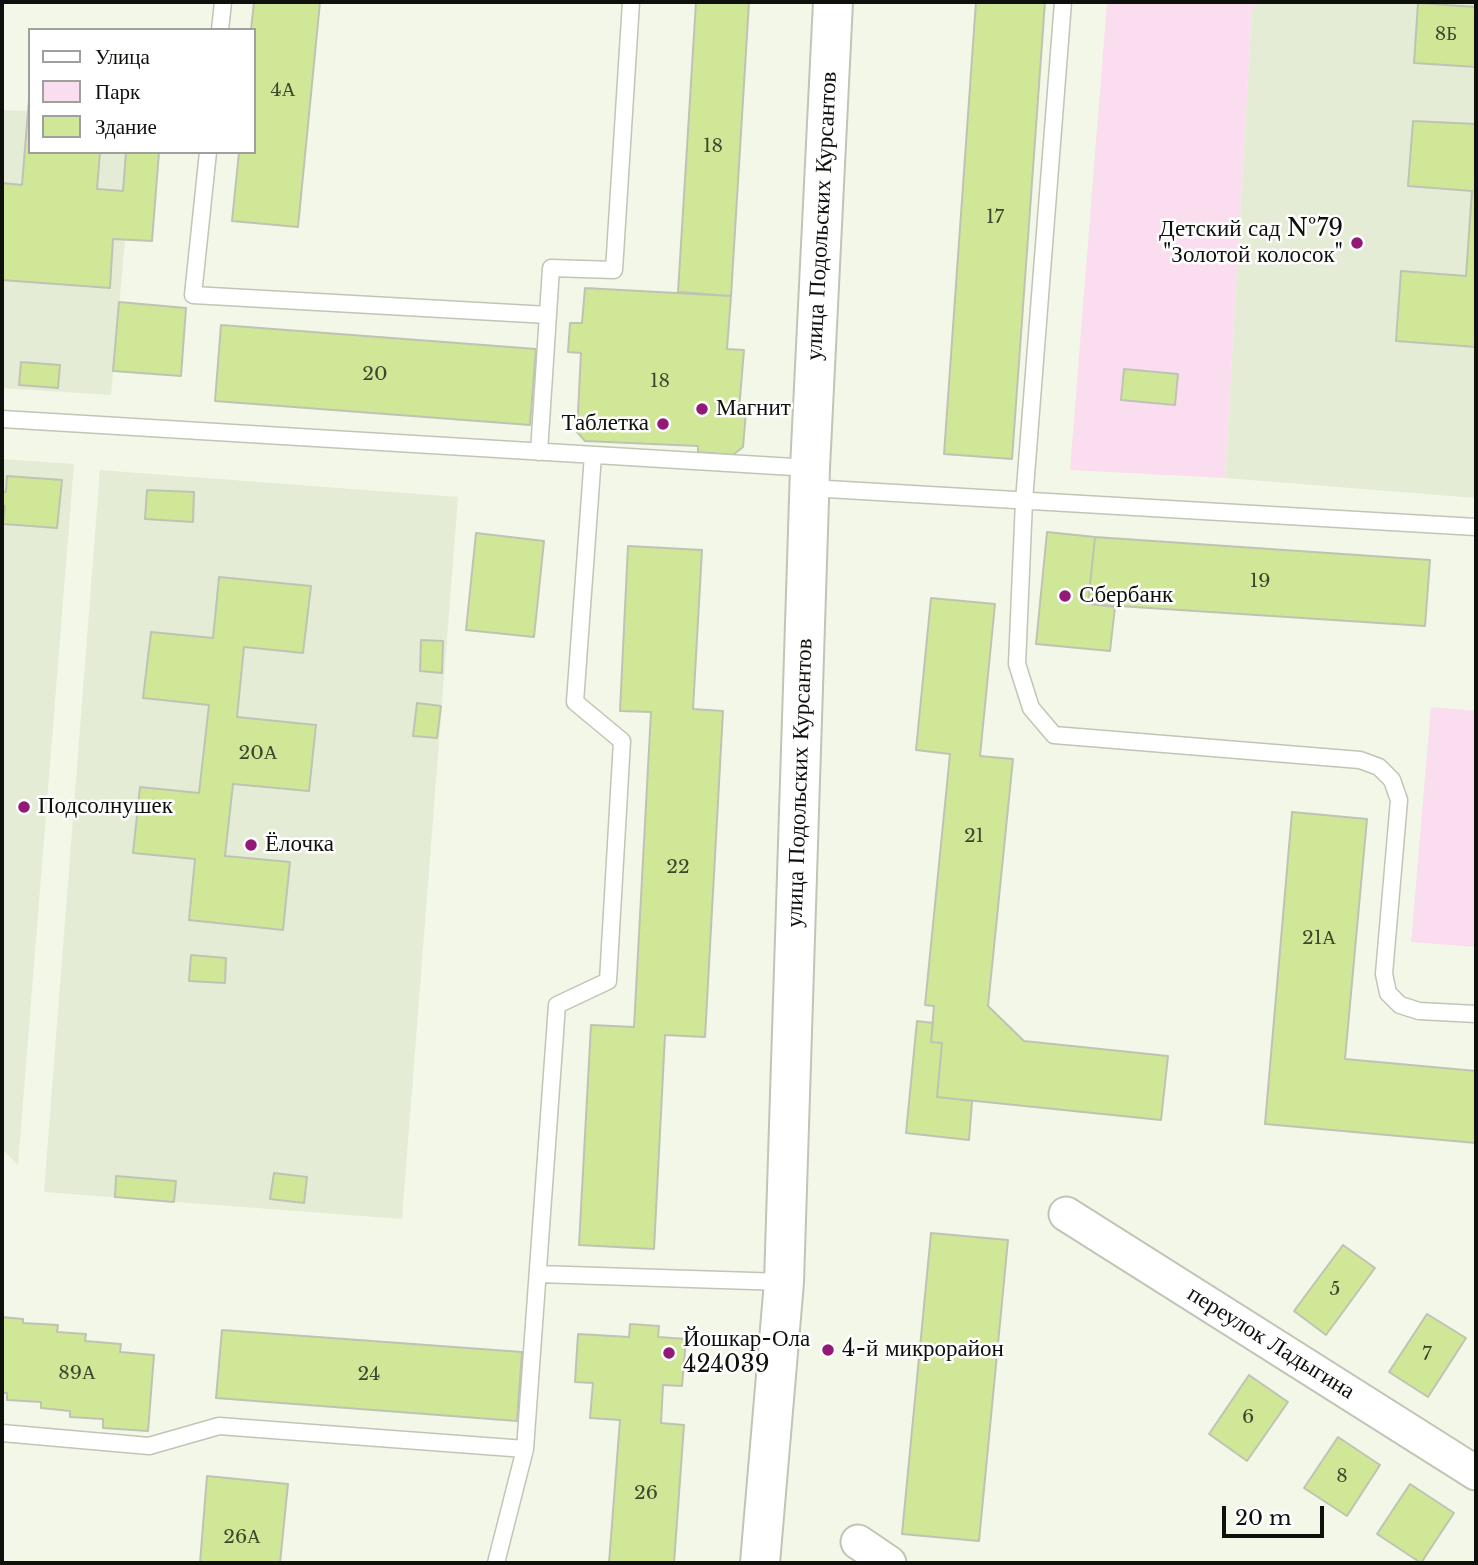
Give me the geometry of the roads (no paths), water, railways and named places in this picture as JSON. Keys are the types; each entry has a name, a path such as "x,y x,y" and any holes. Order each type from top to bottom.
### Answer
{"street":[{"name":"улица Подольских Курсантов","path":"760,1563 783,1282 810,478 833,2"},
{"name":"переулок Ладыгина","path":"1066,1214 1476,1473"},
{"path":"858,1542 890,1563"}],"lane":[{"path":"220,28 223,2"},
{"path":"539,452 551,268 614,270 631,2"},
{"path":"1063,2 1024,501 1017,664 1031,708 1054,735 1360,760 1379,766 1392,780 1399,800 1384,974 1388,993 1400,1005 1419,1011 1476,1014"},
{"path":"208,154 193,295 548,315"},
{"path":"2,419 593,455 1024,501 1476,527"},
{"path":"496,1563 525,1449 557,1005 608,981 622,741 575,702 593,455"},
{"path":"538,1274 783,1282"},
{"path":"2,1433 149,1446 219,1426 525,1449"}],"place":[{"name":"Детский сад №79 \"Золотой колосок\"","path":"1357,243"},
{"name":"Магнит","path":"702,409"},
{"name":"Таблетка","path":"663,424"},
{"name":"Сбербанк","path":"1065,596"},
{"name":"Подсолнушек","path":"24,807"},
{"name":"Ёлочка","path":"251,845"},
{"name":"4-й микрорайон","path":"828,1350"},
{"name":"Йошкар-Ола 424039","path":"669,1353"}]}
